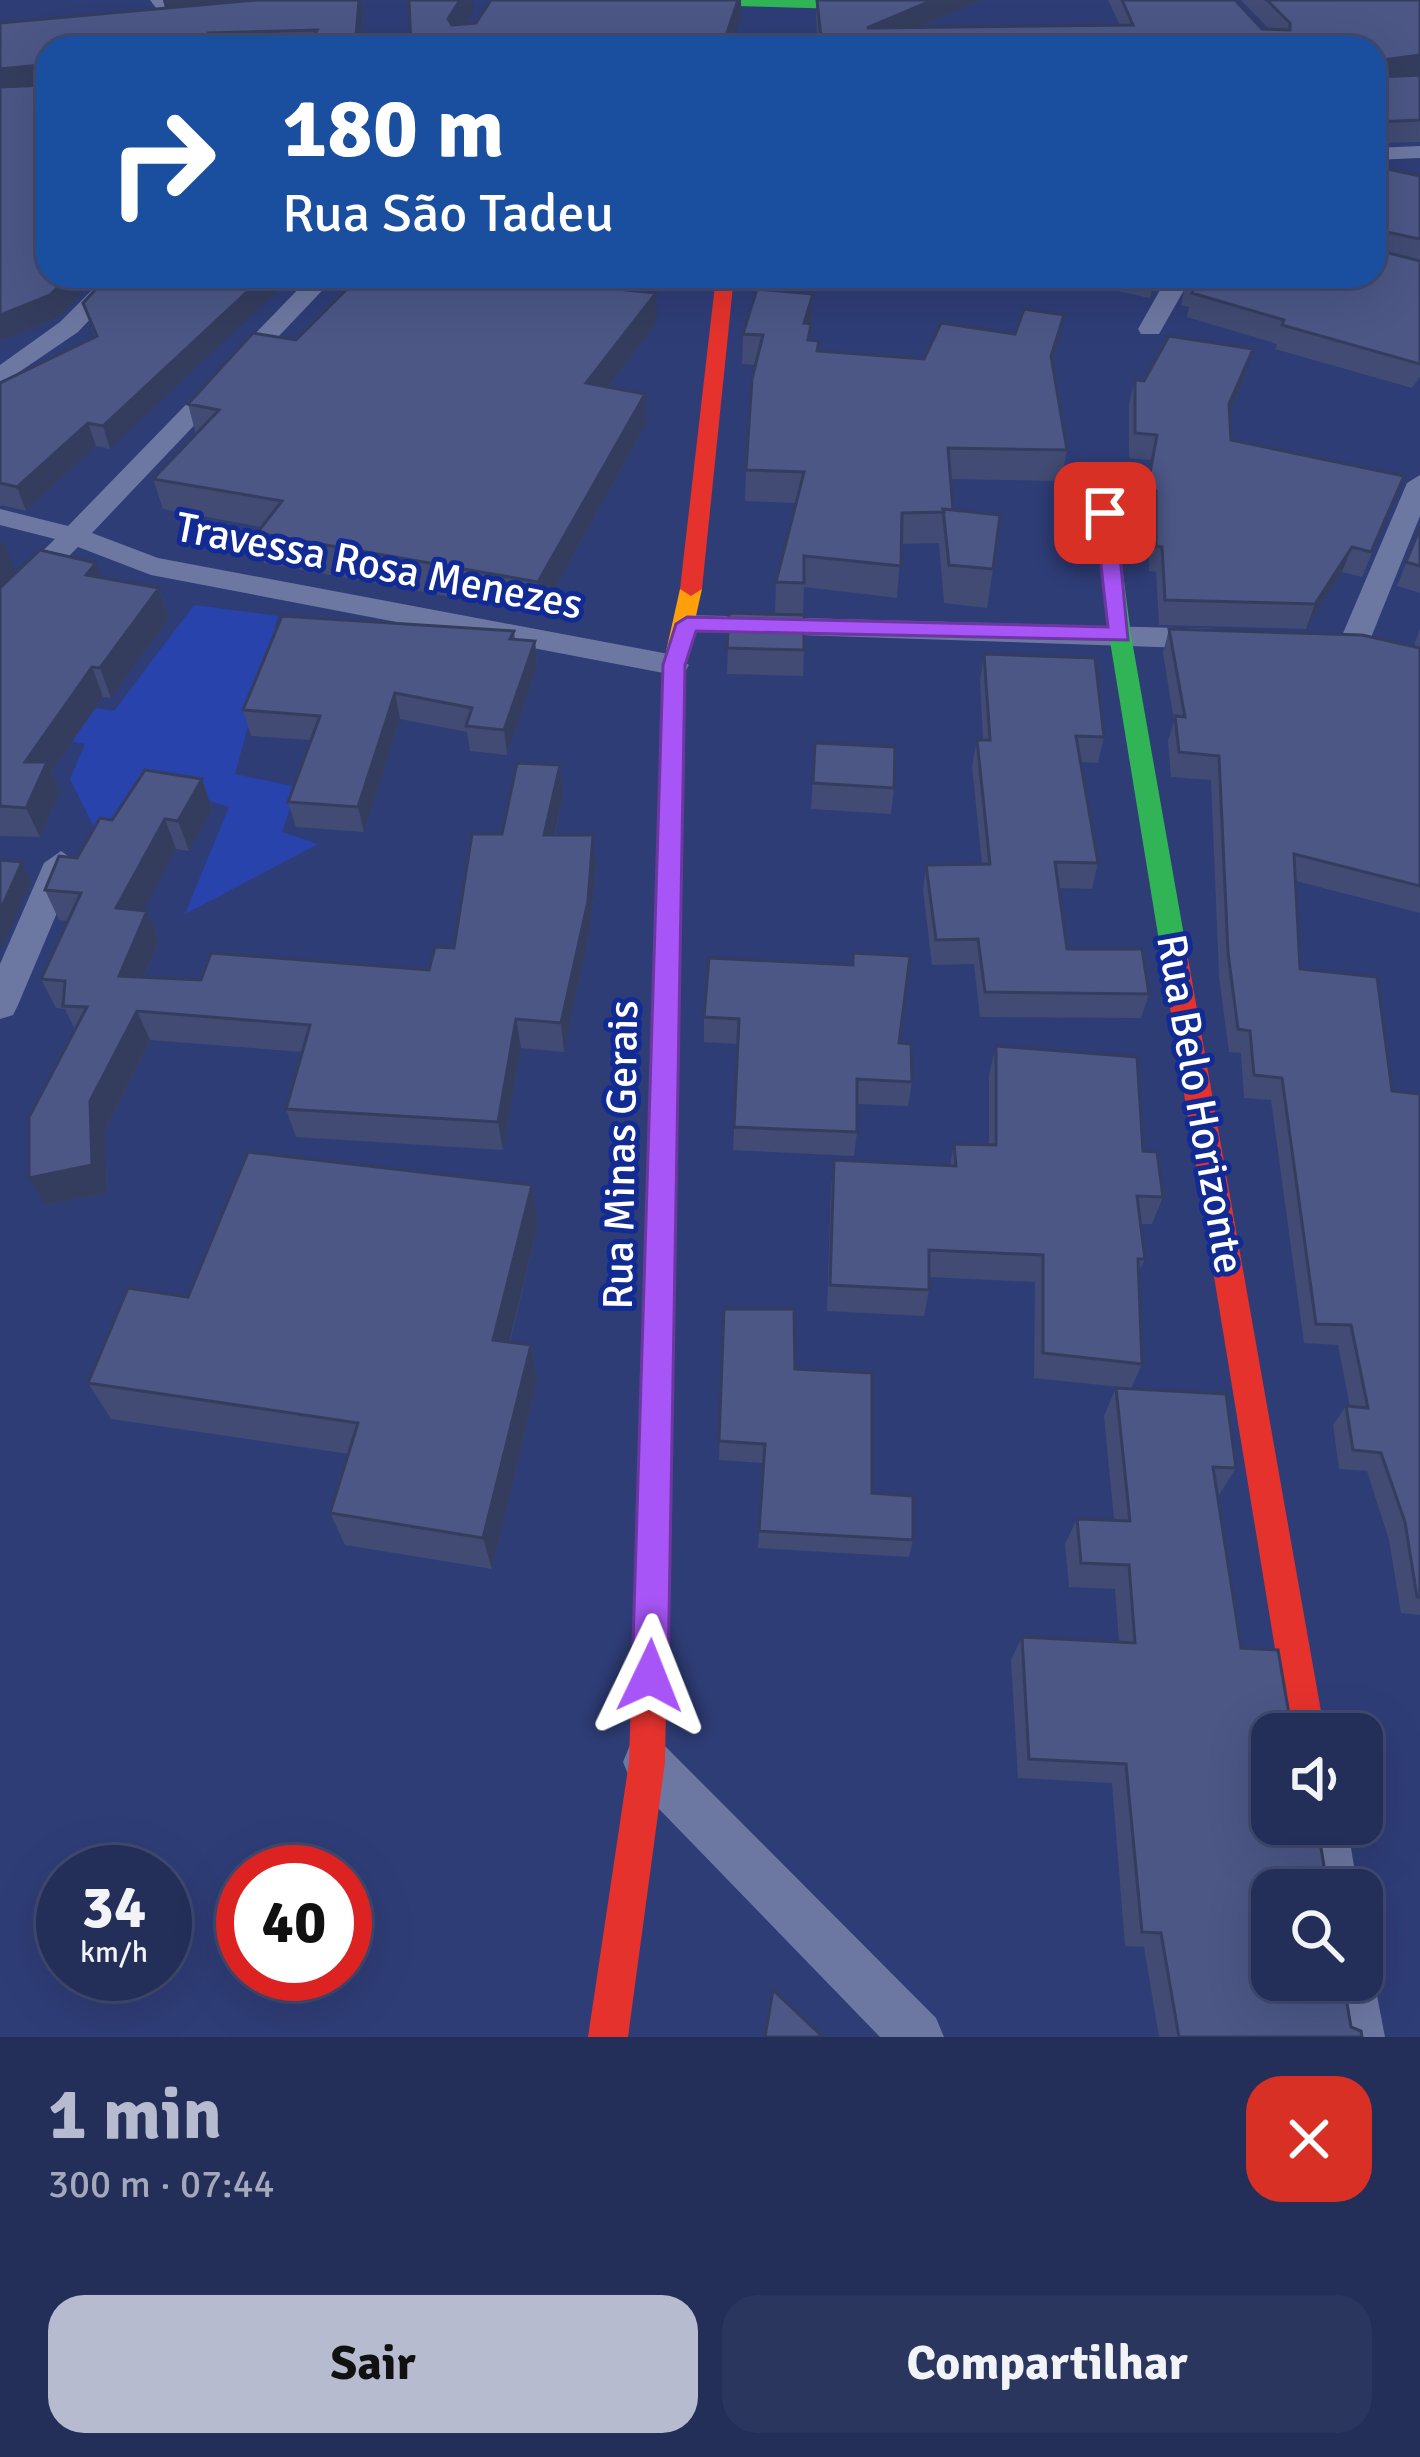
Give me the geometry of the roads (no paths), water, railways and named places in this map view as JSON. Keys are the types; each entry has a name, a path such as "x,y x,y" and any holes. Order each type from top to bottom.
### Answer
{"street":[{"path":"160,0 178,24"},
{"path":"661,0 790,4 940,0"},
{"path":"775,36 790,4"},
{"path":"1386,153 1420,152"},
{"path":"0,377 69,328 107,288"},
{"path":"0,609 315,288"},
{"name":"Rua Minas Gerais","path":"608,2037 647,1762 674,665 687,624 723,288"},
{"path":"1150,329 1173,288"},
{"name":"Rua Belo Horizonte","path":"1100,473 1120,634 1302,1713"},
{"path":"1352,647 1420,483"},
{"name":"Travessa Rosa Menezes","path":"0,518 72,535 151,566 674,665"},
{"path":"687,624 1236,640"},
{"path":"0,1005 61,863"},
{"path":"647,1762 917,2037"},
{"path":"1352,2001 1358,2037"}]}
